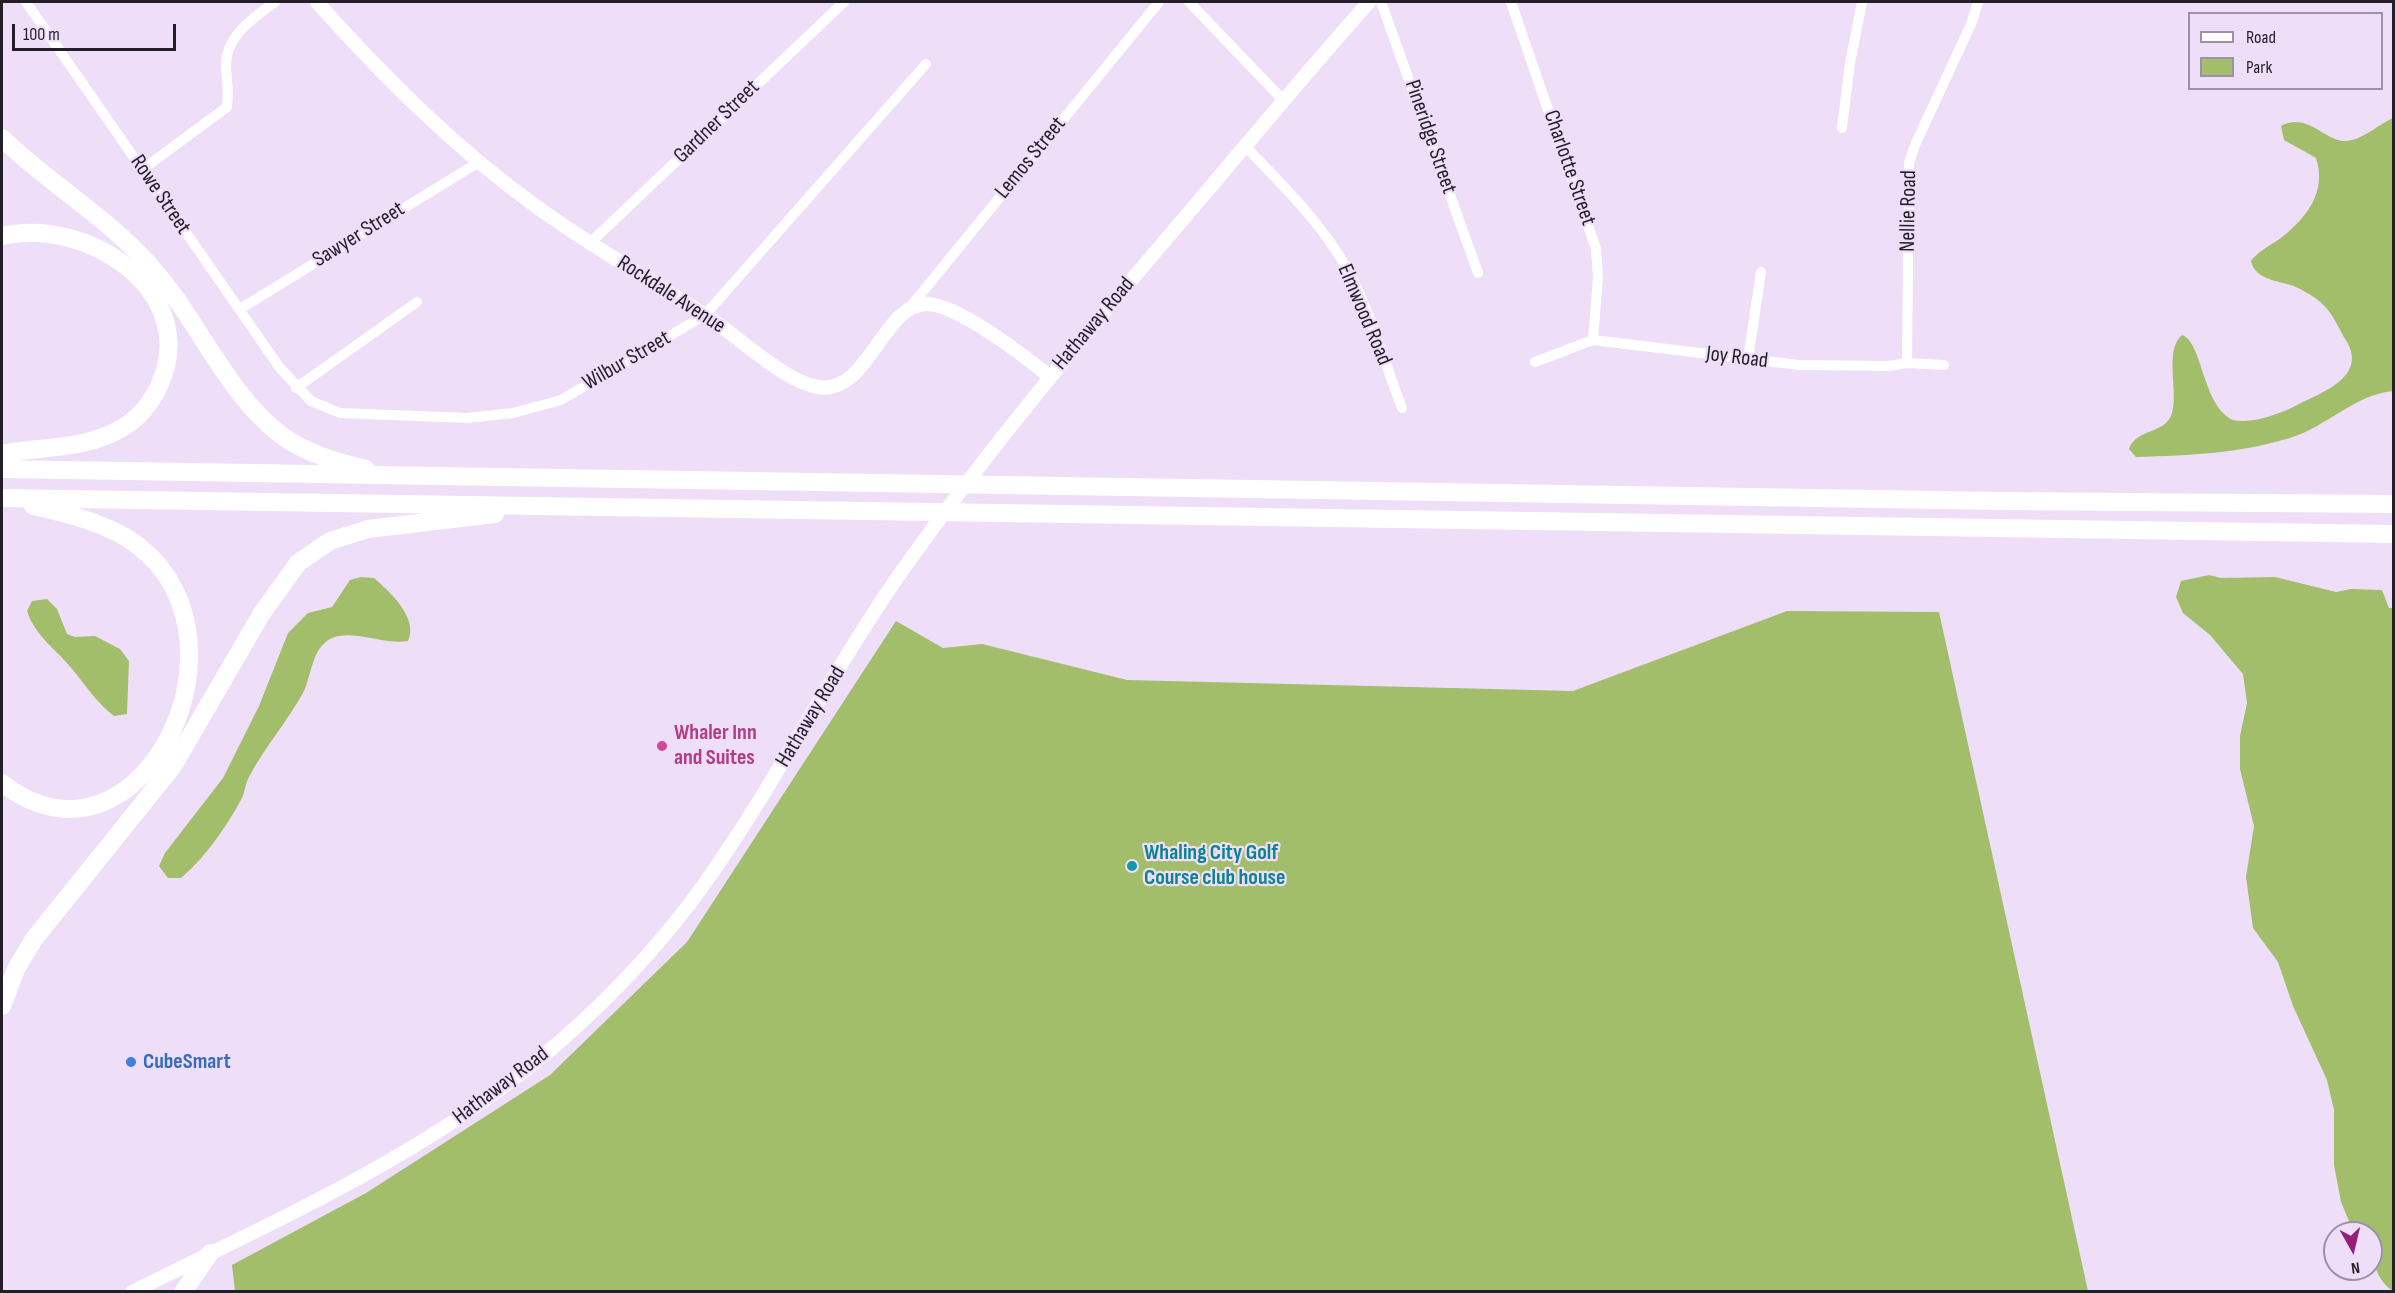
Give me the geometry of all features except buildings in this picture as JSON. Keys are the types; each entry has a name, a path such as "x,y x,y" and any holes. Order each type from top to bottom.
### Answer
{"highway":[{"path":"2,138 112,228 156,271 183,306 244,398 283,437 321,455 397,476"},
{"path":"2,236 27,232 63,236 83,242 116,259 131,269 153,295 167,324 169,341 164,375 156,392 131,422 92,441 2,454"},
{"path":"2,469 1989,501 2394,504"},
{"path":"2,499 407,502 564,507 2394,534"},
{"path":"2,499 53,510 105,526 144,552 159,567 178,595 187,620 189,648 185,696 175,728 148,771 122,793 90,805 57,807 26,799 2,783"},
{"path":"2,1006 25,953 172,766 262,613 298,563 330,542 368,529 564,507"},
{"path":"183,1292 210,1253"}],"main road":[{"name":"Rockdale Avenue","path":"317,2 416,106 479,162 538,208 657,287 705,315 783,373 807,384 824,388 838,385 849,378 903,315 924,304 946,309 1015,350 1050,376"},
{"name":"Hathaway Road","path":"132,1292 377,1170 451,1124 547,1052 609,995 663,937 704,885 770,784 886,596 993,450 1050,376 1283,100 1369,2"}],"street":[{"name":"Rowe Street","path":"26,2 296,388"},
{"path":"143,169 218,116 226,107 229,93 226,66 230,46 245,26 275,2"},
{"name":"Gardner Street","path":"590,243 844,2"},
{"name":"Lemos Street","path":"903,315 1158,2"},
{"path":"1189,2 1283,100"},
{"name":"Pineridge Street","path":"1381,2 1478,273"},
{"name":"Charlotte Street","path":"1511,2 1596,249 1598,278 1593,340"},
{"path":"1842,128 1850,63 1862,2"},
{"name":"Nellie Road","path":"1907,363 1909,164 1915,145 1972,22 1978,2"},
{"name":"Wilbur Street","path":"296,388 320,406 340,412 468,418 544,407 561,400 705,315 926,64"},
{"name":"Elmwood Road","path":"1245,146 1320,229 1342,260 1361,298 1402,408"},
{"name":"Sawyer Street","path":"240,309 479,162"},
{"path":"1749,359 1761,272"},
{"path":"296,388 417,302"},
{"name":"Joy Road","path":"1535,362 1593,340 1799,365 1889,366 1907,363 1944,365"}],"green space":[{"path":"2393,118 2393,391 2366,398 2304,433 2290,438 2214,453 2136,457 2129,449 2132,443 2137,438 2162,426 2171,416 2174,396 2174,351 2176,342 2182,335 2189,340 2194,349 2215,402 2223,413 2233,420 2250,421 2284,411 2330,389 2347,374 2352,354 2329,311 2318,300 2300,289 2265,277 2254,268 2251,261 2299,221 2317,193 2319,170 2316,158 2284,140 2281,126 2299,122 2336,139 2350,141"},
{"path":"2209,575 2221,578 2275,577 2336,592 2351,589 2382,590 2389,608 2393,608 2393,1291 2383,1281 2383,1221 2349,1221 2341,1202 2334,1165 2334,1110 2327,1080 2293,1006 2278,962 2253,928 2246,877 2254,826 2240,769 2240,736 2247,703 2243,674 2210,635 2183,613 2176,597 2181,581"},
{"path":"361,577 374,578 401,606 409,623 408,641 389,641 349,635 332,638 325,642 316,655 303,693 255,766 242,798 222,830 199,861 181,878 168,878 159,866 165,853 223,778 259,706 288,633 308,613 332,607 350,580"},
{"path":"47,599 57,609 67,634 75,637 95,636 120,649 129,661 127,714 114,716 108,711 35,628 27,611 32,601"},
{"path":"1787,611 1939,612 2088,1291 235,1291 232,1265 366,1193 550,1075 687,942 896,621 943,648 982,644 1127,680 1573,691"}],"place":[{"name":"Whaler Inn and Suites","path":"662,746"},
{"name":"Whaling City Golf Course club house","path":"1132,866"},
{"name":"CubeSmart","path":"131,1062"}]}
